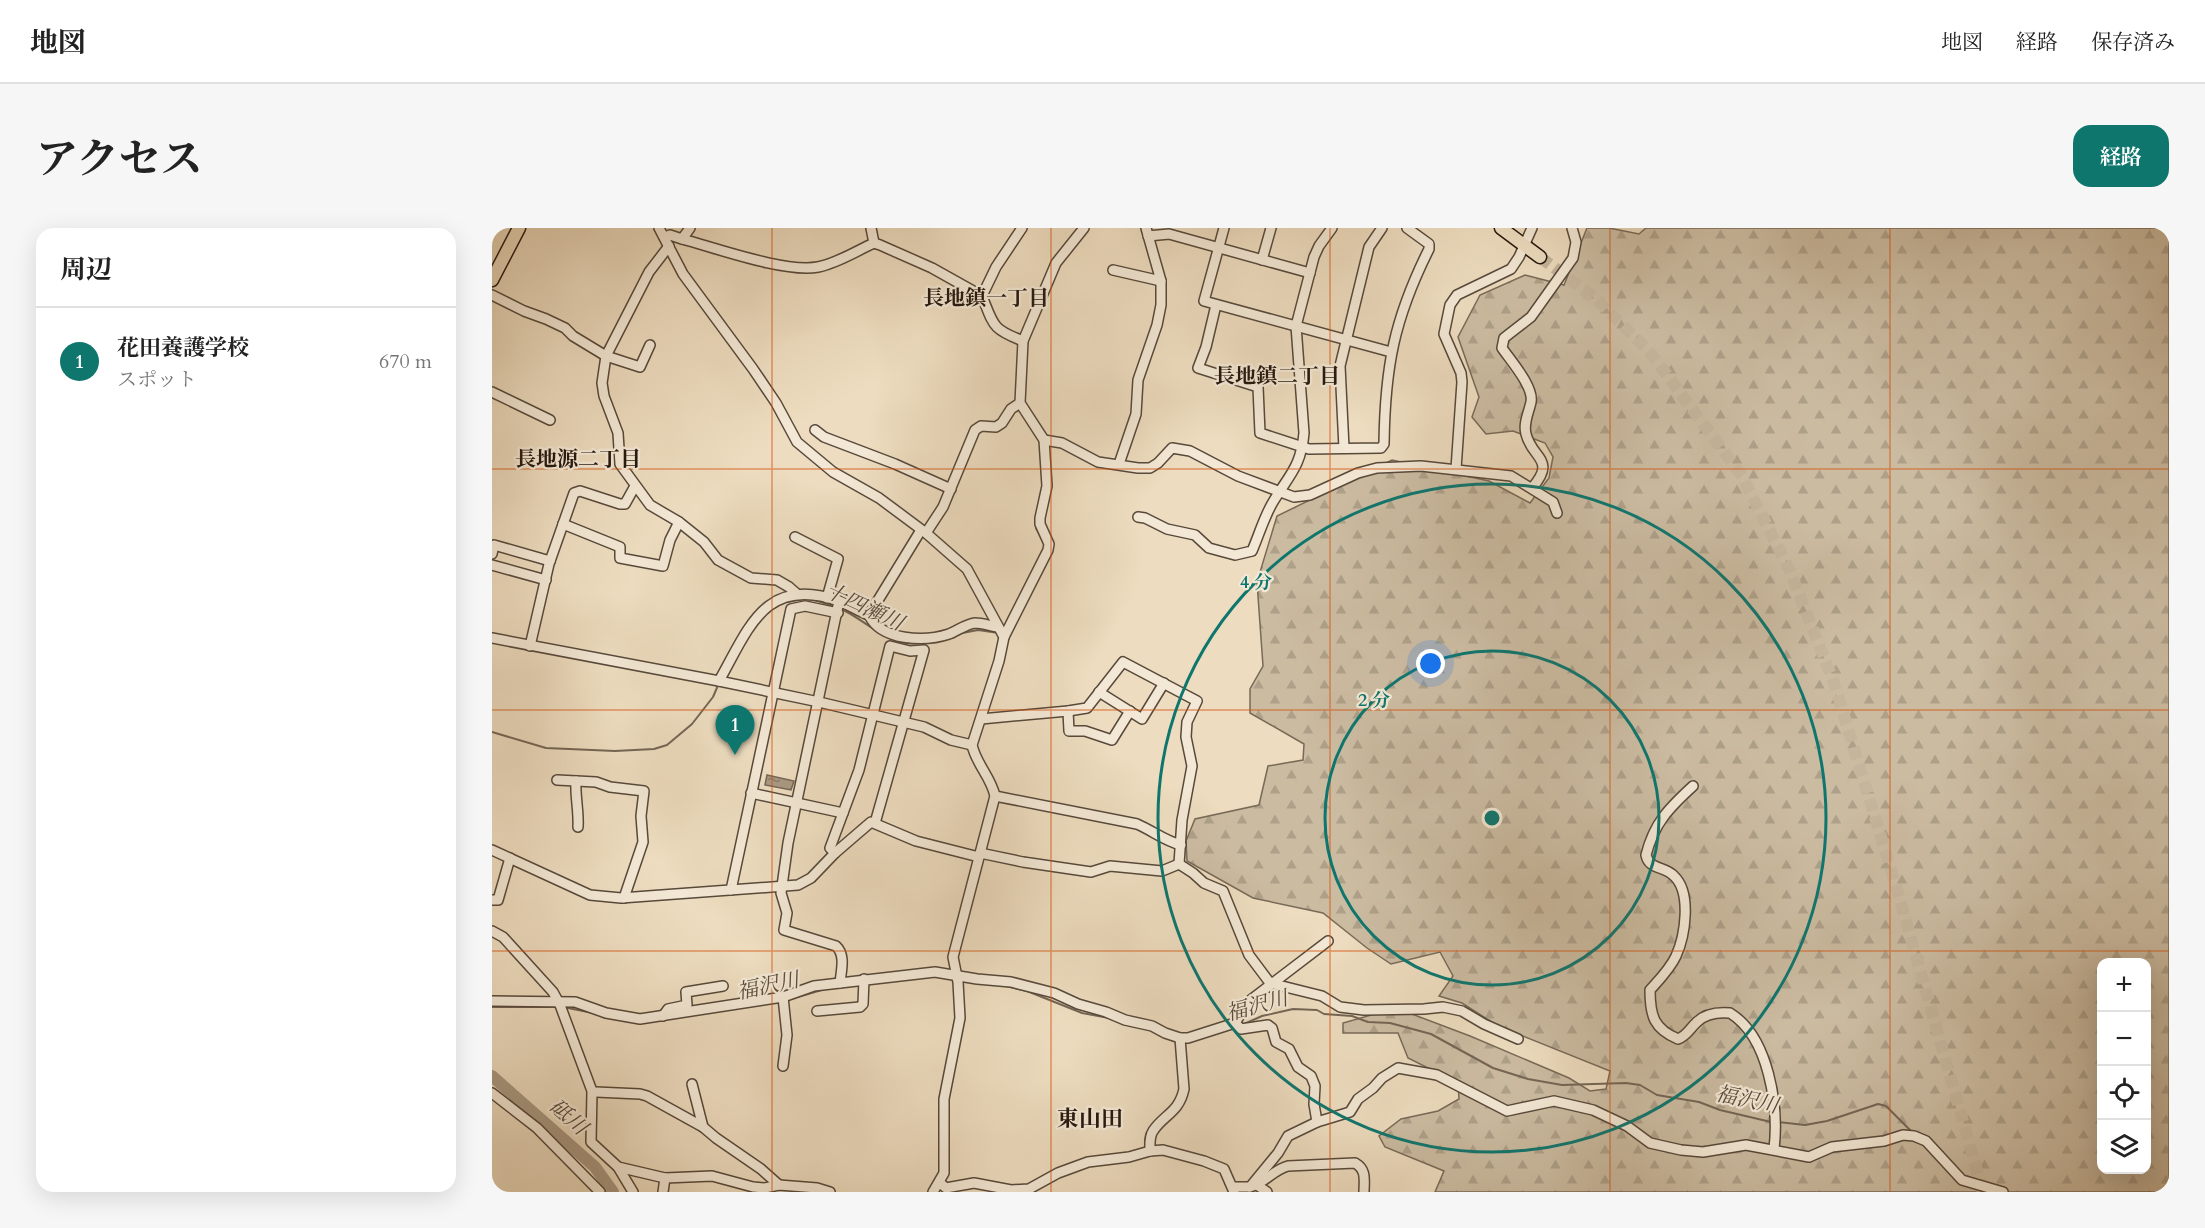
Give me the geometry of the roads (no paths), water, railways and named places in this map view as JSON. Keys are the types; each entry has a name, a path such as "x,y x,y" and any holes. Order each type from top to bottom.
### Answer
{"highway":[{"path":"492,280 519,228"},
{"path":"1501,228 1540,257"}],"street":[{"path":"659,228 683,274 753,369 797,442 833,472 879,498 924,531 967,569 1004,637"},
{"path":"682,239 690,228"},
{"path":"871,228 874,243"},
{"path":"982,296 996,267 1022,228"},
{"path":"933,1192 940,1183 945,1164 944,1099 960,1018 953,957 996,796 990,779 975,756 972,745 1004,637 1048,550 1040,524 1047,486 1044,440 1020,403 1023,341 1056,263 1084,228"},
{"path":"1224,228 1204,301 1391,352"},
{"path":"1262,260 1271,228"},
{"path":"1138,517 1145,518 1167,530 1195,535 1209,548 1240,555 1252,551 1273,502 1298,463 1302,448 1304,433 1296,326 1319,246 1332,228"},
{"path":"1344,448 1340,366 1369,247 1382,228"},
{"path":"1216,305 1206,347 1198,368 1258,387 1260,433 1302,448 1381,448 1384,399 1391,352 1405,302 1429,249 1429,244 1407,228"},
{"path":"1456,469 1462,382 1461,373 1444,334 1450,305 1457,296 1510,269 1519,257 1532,228"},
{"path":"1532,488 1543,470 1542,462 1526,436 1525,424 1532,398 1529,388 1502,348 1504,338 1531,317 1573,258 1576,242 1572,228"},
{"path":"1119,464 1136,414 1138,380 1157,325 1162,298 1161,280 1147,232 1183,233 1218,248 1310,273"},
{"path":"797,594 777,580 751,578 718,560 704,542 679,522 650,505 620,464 618,433 604,396 602,383 606,356 670,235 760,261 796,267 817,267 874,243 932,268 982,296 990,320 996,327 1004,334 1023,341"},
{"path":"1113,270 1161,280"},
{"path":"492,294 524,311 565,328 573,336 606,356 640,367 650,345"},
{"path":"492,392 550,420"},
{"path":"869,615 924,531 943,507 975,430 981,426 996,427 1002,423 1011,409 1020,403"},
{"path":"815,430 824,437 895,464 951,489"},
{"path":"1044,440 1062,443 1098,462 1150,468 1172,448 1190,451 1238,476 1294,496 1310,495 1358,473 1377,468 1421,466 1511,476 1553,502 1557,513"},
{"path":"530,646 550,561 574,494 580,490 625,504 635,486"},
{"path":"563,524 620,547 620,558 663,566 670,540 679,522"},
{"path":"795,537 838,559 827,598"},
{"path":"492,554 494,545 550,561"},
{"path":"492,565 546,580"},
{"path":"718,681 753,620 762,610 774,601 797,594 839,601 869,615 871,620 891,639 910,651 924,650 875,823"},
{"path":"839,601 788,843 781,893 787,913 784,930 840,949 842,957 840,983"},
{"path":"731,890 791,609 805,606 838,613"},
{"path":"891,639 948,634 974,623 998,627"},
{"path":"492,638 819,702 924,727 951,740 972,745"},
{"path":"835,852 830,848 859,770 891,639"},
{"path":"981,718 1087,708 1123,662 1197,700 1187,722 1186,737 1192,766 1182,820 1179,864"},
{"path":"1099,692 1142,719 1164,683"},
{"path":"1068,711 1069,731 1085,731 1112,740 1130,711"},
{"path":"557,780 597,782 610,788 644,791 640,816 643,842 624,898"},
{"path":"576,781 578,827"},
{"path":"1693,786 1660,819 1650,839 1646,855 1651,865 1674,875 1681,885 1686,904 1685,920 1677,954 1650,990 1652,1015 1663,1033 1678,1040 1684,1037 1697,1021 1707,1015 1730,1013 1743,1022 1755,1038 1774,1099 1774,1146"},
{"path":"751,793 843,813"},
{"path":"996,796 1137,824 1154,831 1167,842 1181,845"},
{"path":"492,850 590,895 624,898 798,885 811,878 835,852 871,822 916,841 979,855 1091,872 1110,866 1162,871 1179,864"},
{"path":"492,900 498,900 510,858"},
{"path":"1179,864 1204,883 1223,891 1250,955 1270,983 1322,996 1340,1007 1364,1010 1425,1009 1443,1006 1462,1011 1518,1039"},
{"path":"492,931 503,937 560,1005 592,1091 591,1142 618,1167 633,1192"},
{"path":"492,1001 560,1005 575,1002 624,1017 640,1019 783,997 814,986 935,972 1011,982 1054,993 1078,1004 1106,1011 1125,1020 1152,1026 1180,1038 1199,1035 1235,1023 1248,1002 1328,941"},
{"path":"817,1011 860,1007 863,1004 864,979"},
{"path":"663,1016 668,1009 687,1005 686,992 723,986"},
{"path":"783,997 787,1035 783,1066"},
{"path":"1235,1023 1241,1029 1268,1025 1272,1028 1276,1042 1289,1048 1298,1067 1311,1076 1315,1086 1314,1104 1317,1122"},
{"path":"1150,1150 1153,1131 1171,1114 1183,1096 1180,1038"},
{"path":"1253,1186 1288,1136 1317,1122 1350,1112 1358,1099 1382,1078 1398,1068 1437,1075 1507,1111 1554,1101 1593,1110 1627,1126 1650,1143 1681,1150 1702,1152 1746,1145 1774,1146 1809,1156 1832,1147 1884,1142 1903,1136 1914,1136 1926,1142 1962,1180 2003,1192"},
{"path":"692,1084 703,1127"},
{"path":"596,1092 640,1094 703,1127 779,1185"},
{"path":"492,1093 537,1128 600,1192"},
{"path":"940,1183 946,1188 974,1182 1003,1190 1029,1189 1058,1173 1088,1162 1128,1157 1150,1150 1163,1150 1204,1161 1224,1170 1234,1189 1253,1186 1278,1169 1288,1166 1355,1163 1364,1172 1364,1192"},
{"path":"618,1167 665,1178 712,1176 753,1187 765,1188 779,1185 818,1188 830,1192"},
{"path":"663,1192 665,1178"},
{"path":"1253,1186 1267,1192"}],"water":[{"path":"767,775 794,781 791,790 765,785"}],"waterway":[{"name":"十四瀬川","path":"1017,385 1017,400"},
{"name":"十四瀬川","path":"1036,523 1041,537"},
{"name":"十四瀬川","path":"787,602 802,599"},
{"name":"十四瀬川","path":"811,599 834,606"},
{"name":"十四瀬川","path":"839,608 887,637 897,641 920,643"},
{"name":"十四瀬川","path":"957,634 978,630 999,633"},
{"name":"十四瀬川","path":"492,732 546,748 615,751 654,749 667,745 692,724 713,697 719,683"},
{"name":"福沢川","path":"1006,986 1027,991 1082,1013 1109,1018"},
{"name":"福沢川","path":"791,999 825,989"},
{"name":"福沢川","path":"492,1007 557,1007"},
{"name":"福沢川","path":"563,1007 593,1013"},
{"name":"福沢川","path":"1244,1024 1262,1016 1293,1009 1317,1010 1324,1014 1352,1016 1368,1022 1390,1023 1431,1034 1493,1068 1528,1079 1562,1085 1626,1083 1640,1085 1657,1095 1699,1102 1720,1110 1771,1122"},
{"name":"砥川","path":"492,1076 595,1167 613,1192"},
{"name":"福沢川","path":"1777,1122 1805,1125 1827,1121 1878,1104 1886,1106 1912,1132"}],"tunnel":[{"path":"1540,257 1596,299 1649,351 1742,476 1790,571 1834,683 1898,893 1983,1192"}],"place":[{"name":"花田養護学校","path":"735,755"}],"district":[{"name":"長地鎮一丁目","path":"986,298"},
{"name":"長地鎮二丁目","path":"1277,376"},
{"name":"長地源二丁目","path":"578,459"},
{"name":"東山田","path":"1090,1119"}]}
